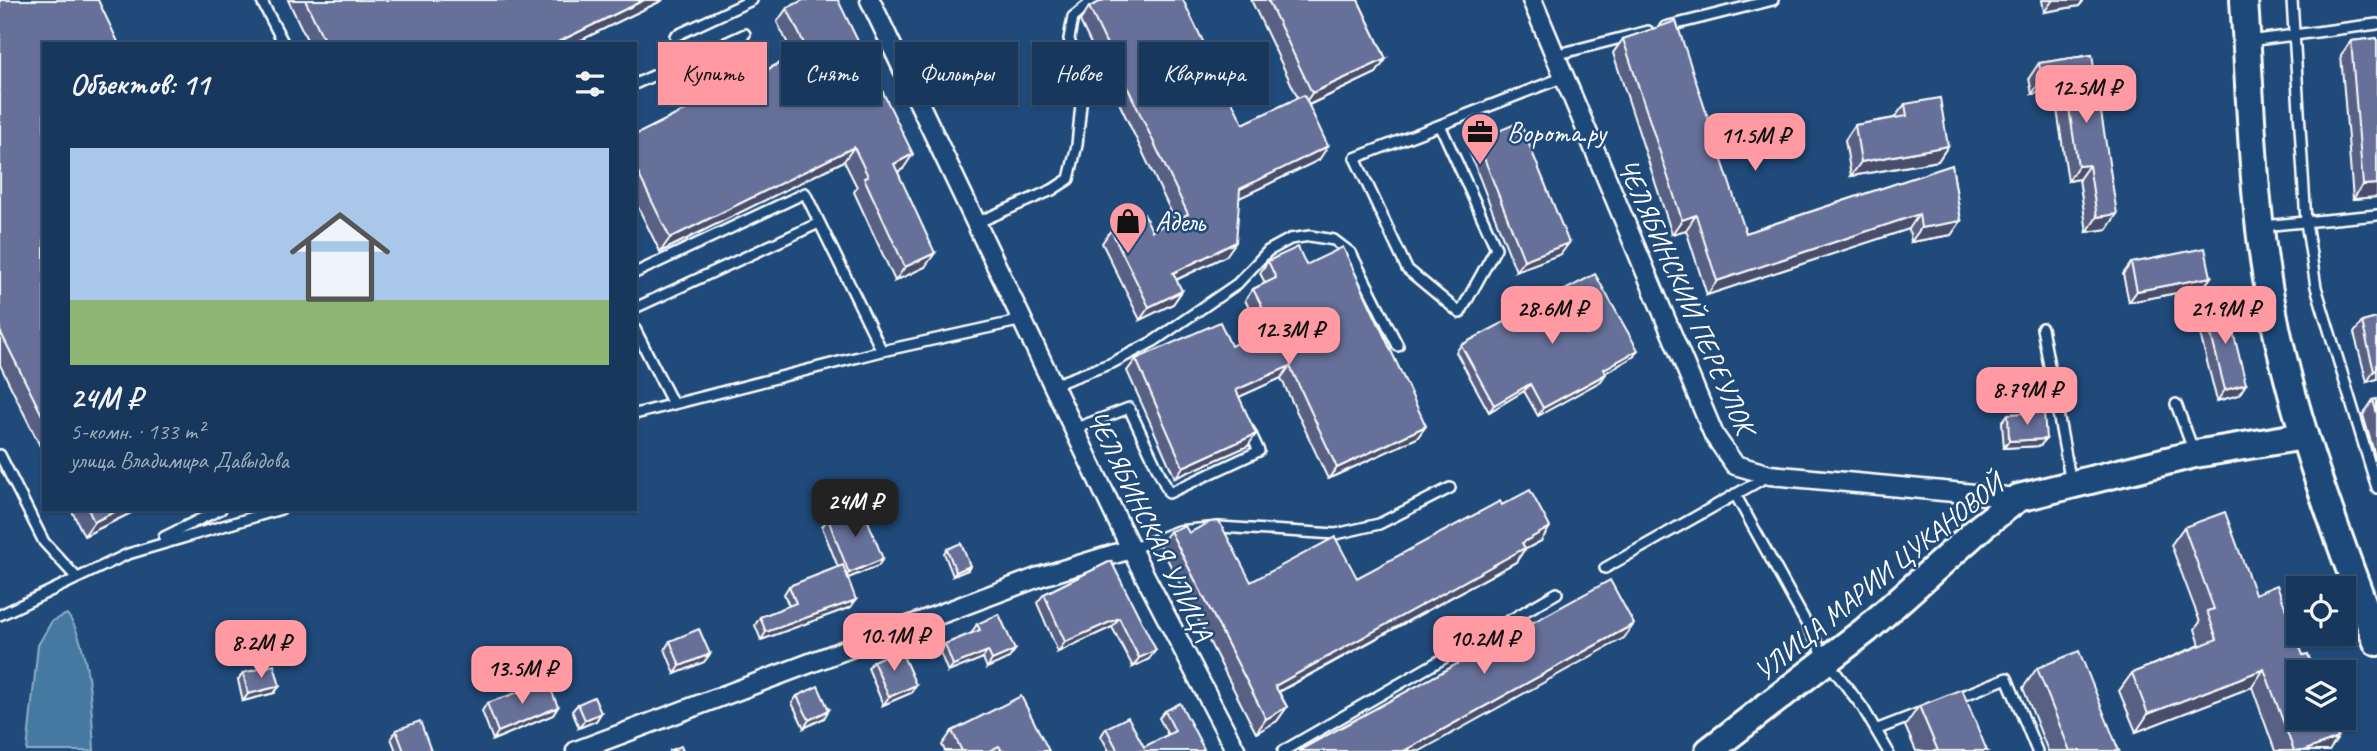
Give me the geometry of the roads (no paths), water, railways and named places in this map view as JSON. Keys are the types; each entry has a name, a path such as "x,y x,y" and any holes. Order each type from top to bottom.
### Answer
{"street":[{"name":"ЧЕЛЯБИНСКАЯ УЛИЦА","path":"870,0 1131,550 1236,751"},
{"name":"ЧЕЛЯБИНСКИЙ ПЕРЕУЛОК","path":"1532,0 1714,435 1735,464 1770,475 2018,498"},
{"path":"2242,1 2248,41 2255,180 2271,302 2304,436 2371,609 2377,642"},
{"name":"УЛИЦА МАРИИ ЦУКАНОВОЙ","path":"1709,751 1827,661 2018,498 2194,454 2304,436"},
{"path":"576,751 1039,578 1131,550"}],"lane":[{"path":"261,0 283,42"},
{"path":"675,36 752,0"},
{"path":"976,223 1052,190 1069,179 1077,145 1083,84 1069,39 1073,17 1094,0"},
{"path":"1555,55 1773,0"},
{"path":"2292,0 2305,222 2316,287 2377,488"},
{"path":"2248,41 2377,24"},
{"path":"637,83 745,34"},
{"path":"1440,125 1496,248 1460,313 1407,269 1355,158 1440,125 1564,77"},
{"path":"637,271 805,192 882,351"},
{"path":"2261,226 2377,215"},
{"path":"637,307 819,223"},
{"path":"1053,385 1112,363 1154,341 1237,284 1268,251 1290,239 1310,236 1334,240 1351,253 1398,346"},
{"path":"637,413 882,351 1023,320"},
{"path":"2042,328 2072,485"},
{"path":"637,332 673,404"},
{"path":"2176,404 2194,454"},
{"path":"1074,429 1129,408 1169,493 1259,451 1245,420"},
{"path":"0,455 44,542 77,578"},
{"path":"1605,568 1770,475"},
{"path":"1131,550 1178,531 1219,527 1336,534 1379,524 1450,488"},
{"path":"1735,494 1827,661 1878,729 1888,751"},
{"path":"0,615 216,511"},
{"path":"128,554 274,511"},
{"path":"1283,751 1557,593"},
{"path":"1951,701 2007,678 2037,751"},
{"path":"1962,696 1967,707"},
{"path":"1878,729 1929,709"}],"water":[{"path":"67,614 81,642 85,660 91,699 94,751 27,751 38,645 52,621"}],"place":[{"name":"Ворота.ру","path":"1480,166"},
{"name":"Адель","path":"1128,255"}]}
